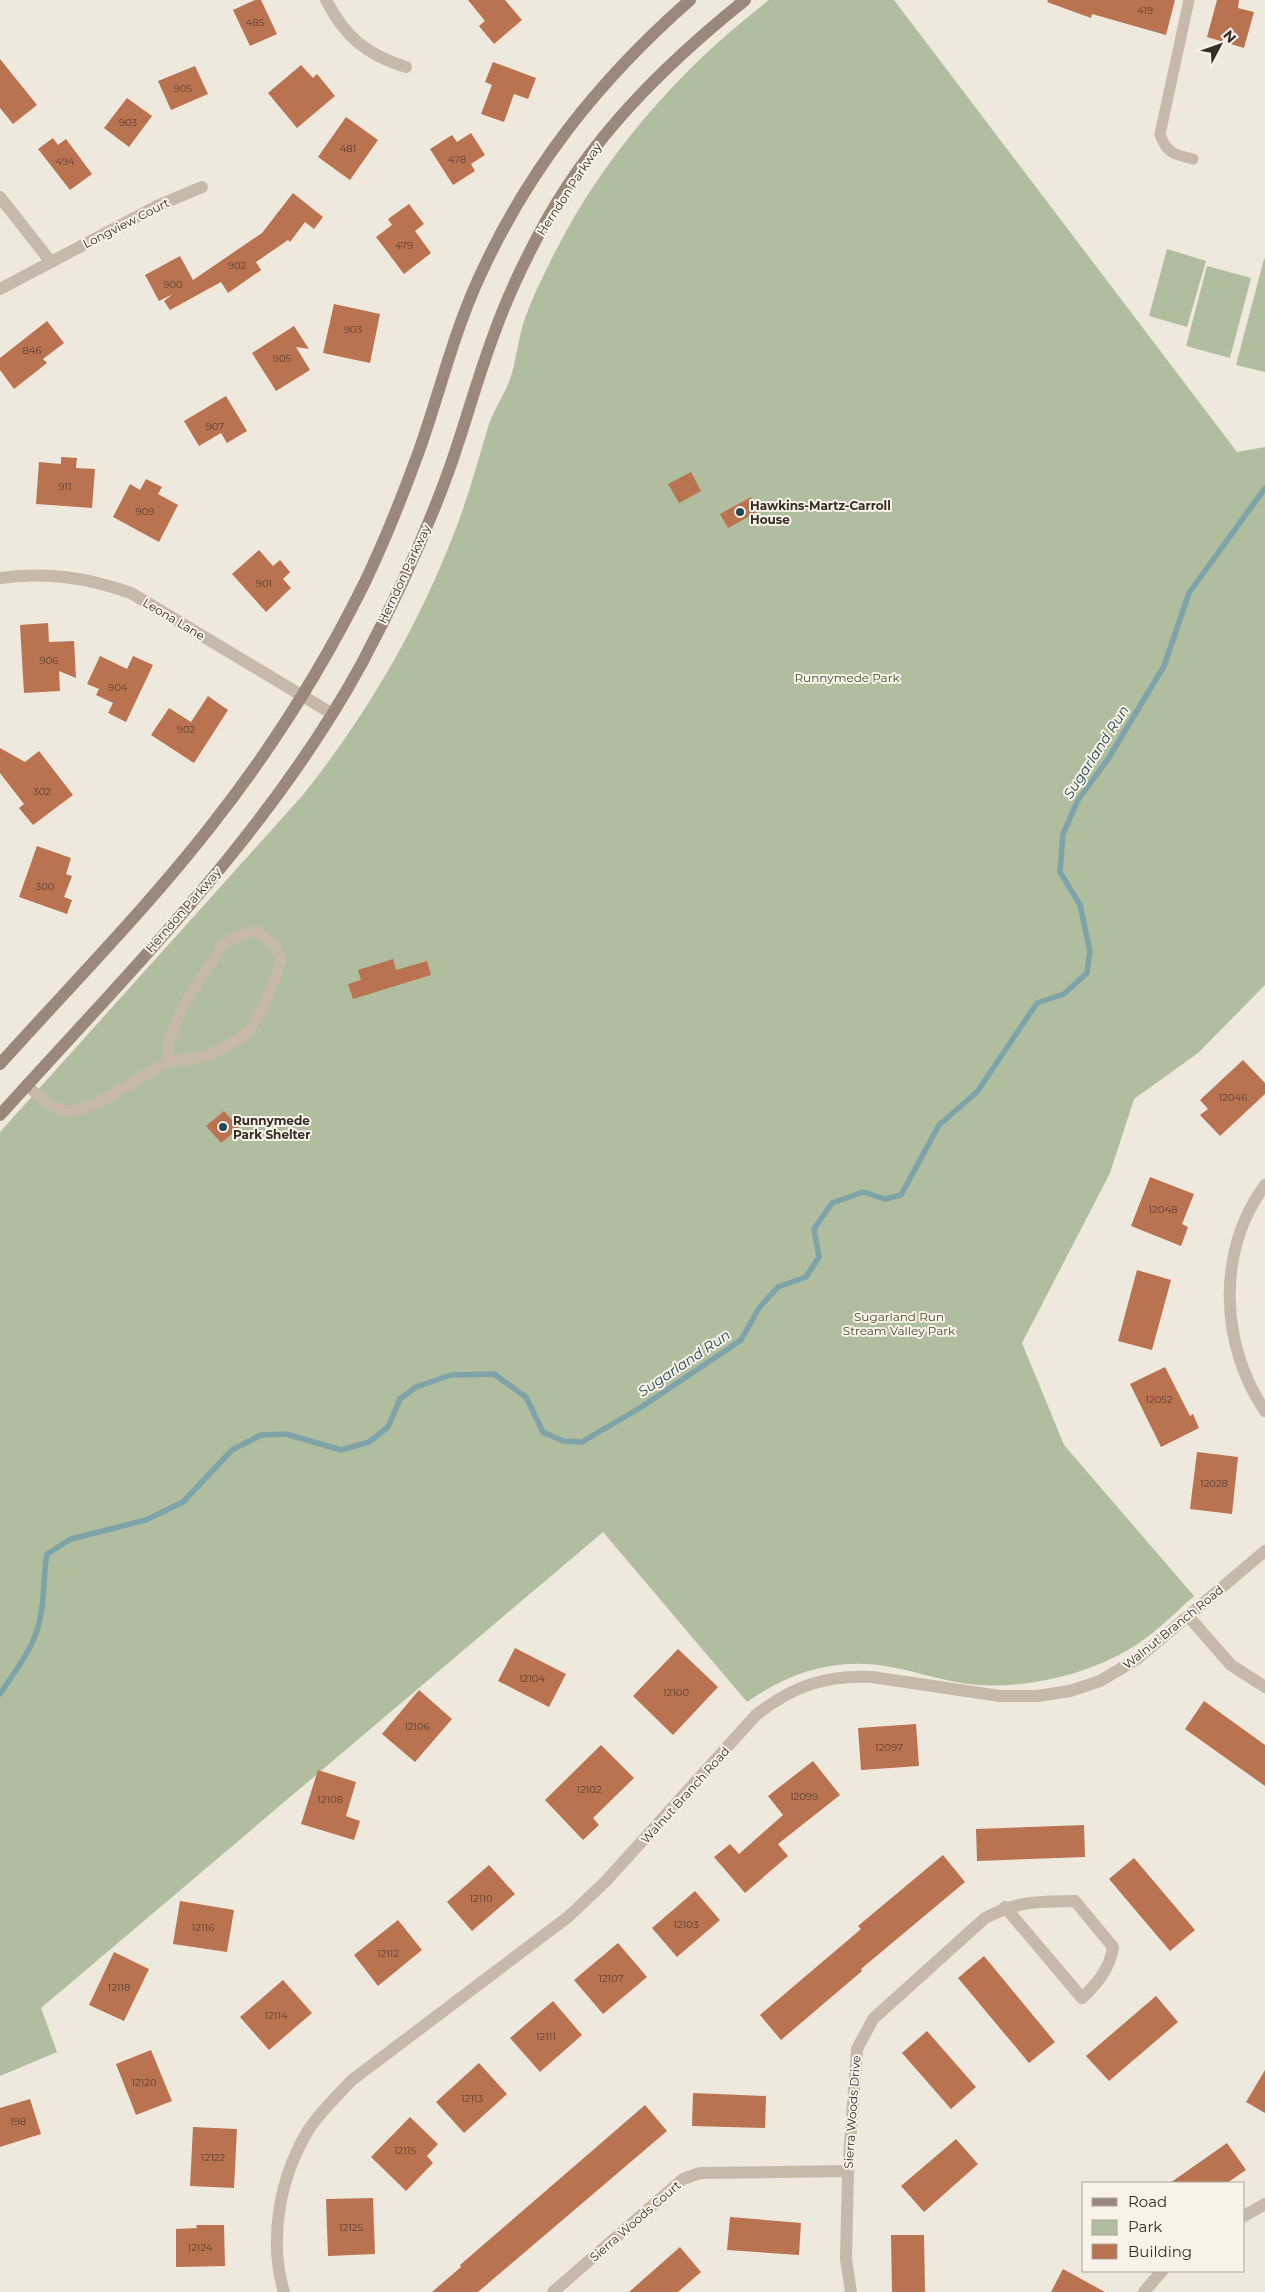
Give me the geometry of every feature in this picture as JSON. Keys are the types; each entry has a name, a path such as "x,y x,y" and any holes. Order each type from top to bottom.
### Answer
{"main road":[{"path":"0,1064 213,824 256,766 302,696 368,573 420,449 467,307 509,216 549,153 591,97 641,45 690,0"},
{"name":"Herndon Parkway","path":"0,1115 226,861 285,784 361,664 394,600 450,468 494,331 540,232 578,171 619,116 671,63 744,0"}],"street":[{"path":"326,0 335,18 348,35 366,50 385,61 406,67"},
{"name":"Longview Court","path":"0,289 157,206 202,187"},
{"path":"0,197 51,262"},
{"name":"Leona Lane","path":"0,578 29,574 64,576 101,583 131,594 331,714"},
{"path":"1265,1184 1246,1218 1235,1248 1230,1279 1230,1312 1235,1345 1244,1373 1265,1411"},
{"name":"Walnut Branch Road","path":"284,2292 278,2256 278,2224 284,2190 294,2158 309,2129 328,2103 352,2080 568,1917 606,1881 756,1715 776,1699 799,1687 826,1679 851,1676 872,1677 1000,1696 1036,1696 1070,1691 1100,1681 1126,1667 1189,1617 1265,1551"},
{"path":"1189,1617 1231,1665 1265,1687"},
{"name":"Sierra Woods Drive","path":"851,2292 846,2259 848,2171 857,2049 873,2019 985,1918 1005,1907 1025,1902 1075,1902 1113,1947 1111,1961 1096,1985 1082,1998 1005,1907"},
{"name":"Sierra Woods Court","path":"552,2292 683,2179 700,2173 848,2171"},
{"path":"1245,2215 1265,2204"},
{"path":"1144,2292 1161,2272"}],"lane":[{"path":"1190,0 1162,121 1160,149 1193,159"},
{"path":"27,1085 45,1102 68,1111 92,1106 168,1063 209,1055 245,1034 275,981 281,959 273,943 256,930 237,936 223,945 182,1008 168,1041 168,1063"}],"green space":[{"name":"Runnymede Park","path":"769,0 894,0 1237,452 1265,447 1265,985 1198,1053 1134,1099 1110,1173 1022,1343 1064,1445 1194,1596 1160,1627 1121,1654 1083,1670 1041,1681 1000,1685 966,1684 878,1665 842,1664 793,1676 747,1702 603,1532 41,2008 57,2052 0,2076 0,1132 302,796 349,733 391,666 410,631 443,560 458,523 489,424 510,380 525,318 543,276 570,224 593,187 644,118 704,56"},
{"path":"1167,249 1206,261 1187,327 1149,316"},
{"path":"1265,259 1265,372 1236,365"},
{"path":"1207,266 1251,278 1230,358 1186,346"}],"building":[{"path":"255,0 261,0 277,34 250,46 233,10"},
{"path":"468,0 505,0 522,20 494,44 479,26 485,21"},
{"path":"1048,0 1175,0 1166,35 1092,14 1091,18 1047,2"},
{"path":"1217,0 1239,0 1238,8 1254,12 1244,48 1207,37"},
{"path":"0,59 37,105 13,124 0,108"},
{"path":"493,62 536,78 528,99 514,94 504,122 481,114 492,85 485,82"},
{"path":"301,65 313,78 317,74 335,96 297,128 268,93"},
{"path":"195,66 208,94 171,110 158,81"},
{"path":"127,98 152,116 129,147 104,128"},
{"path":"346,117 378,140 350,180 318,157"},
{"path":"471,133 485,155 471,164 475,171 453,185 430,149 452,135 457,142"},
{"path":"53,138 58,145 66,139 92,174 70,190 38,149"},
{"path":"293,193 323,217 314,229 305,222 290,242 288,240 256,262 261,270 228,293 221,282 170,310 164,301 173,294 159,301 145,275 180,256 193,280 262,233"},
{"path":"409,204 424,224 415,231 431,253 404,274 376,237 392,225 388,219"},
{"path":"334,304 380,314 370,363 323,353"},
{"path":"47,321 64,343 43,359 47,363 14,389 0,370 0,358"},
{"path":"294,326 309,349 296,347 310,370 276,391 252,353"},
{"path":"226,396 247,431 227,443 221,433 199,446 184,421"},
{"path":"61,457 77,458 76,468 95,469 92,508 36,504 39,462 61,464"},
{"path":"691,472 701,491 679,503 668,484"},
{"path":"146,479 162,487 158,494 178,505 159,542 113,517 130,484 140,490"},
{"name":"Hawkins-Martz-Carroll House","path":"751,497 759,511 728,528 720,514"},
{"path":"259,550 273,566 280,560 290,572 283,579 291,588 266,612 232,574"},
{"path":"48,623 49,642 74,641 76,678 59,671 60,691 24,693 20,625"},
{"path":"100,656 127,669 133,656 153,665 126,722 108,713 113,703 96,695 99,689 87,684"},
{"path":"208,696 228,710 194,763 151,735 169,708 191,722"},
{"path":"0,748 25,762 39,751 73,795 33,825 19,808 24,804 0,773"},
{"path":"37,846 71,858 66,874 72,876 64,897 72,900 67,914 19,897"},
{"path":"393,959 396,970 427,961 431,975 353,999 348,984 361,980 358,970"},
{"path":"1243,1060 1265,1083 1265,1094 1220,1136 1200,1115 1208,1109 1200,1100"},
{"name":"Runnymede Park Shelter","path":"224,1111 239,1128 221,1143 206,1126"},
{"path":"1150,1177 1194,1194 1182,1224 1188,1227 1181,1246 1131,1226"},
{"path":"1137,1270 1171,1280 1152,1350 1118,1341"},
{"path":"1165,1367 1190,1416 1193,1414 1199,1428 1161,1447 1130,1384"},
{"path":"1197,1452 1238,1457 1232,1514 1190,1509"},
{"path":"515,1648 566,1674 549,1707 498,1681"},
{"path":"678,1649 718,1687 673,1735 633,1696"},
{"path":"419,1690 452,1719 415,1762 382,1734"},
{"path":"1204,1701 1265,1745 1265,1786 1185,1729"},
{"path":"916,1724 919,1766 861,1770 858,1728"},
{"path":"601,1745 634,1778 593,1818 599,1825 583,1840 545,1800"},
{"path":"813,1761 840,1795 778,1844 788,1856 745,1893 714,1857 730,1844 739,1854 783,1815 768,1796"},
{"path":"318,1770 356,1782 346,1816 360,1821 354,1840 301,1824"},
{"path":"1084,1825 1085,1857 977,1861 976,1829"},
{"path":"943,1855 965,1882 861,1969 862,1971 781,2040 760,2015 861,1929 858,1926"},
{"path":"1134,1858 1195,1930 1170,1951 1109,1879"},
{"path":"489,1865 515,1894 472,1931 447,1902"},
{"path":"695,1891 720,1920 677,1957 652,1928"},
{"path":"180,1901 234,1910 227,1952 173,1944"},
{"path":"398,1920 422,1950 378,1986 354,1955"},
{"path":"618,1943 647,1977 603,2014 574,1980"},
{"path":"114,1952 149,1969 124,2021 89,2005"},
{"path":"984,1956 1055,2042 1029,2063 958,1978"},
{"path":"283,1980 312,2013 269,2050 240,2017"},
{"path":"1156,1996 1178,2022 1109,2081 1086,2056"},
{"path":"553,2001 582,2035 540,2072 510,2038"},
{"path":"927,2031 976,2087 951,2109 902,2053"},
{"path":"151,2050 172,2101 136,2115 116,2064"},
{"path":"479,2063 507,2094 464,2133 436,2102"},
{"path":"1265,2070 1265,2113 1246,2102"},
{"path":"693,2093 766,2096 765,2128 692,2126"},
{"path":"30,2099 41,2134 0,2147 0,2108"},
{"path":"645,2105 667,2131 478,2292 432,2292 461,2267 460,2265"},
{"path":"410,2117 438,2144 427,2156 433,2163 406,2191 371,2157"},
{"path":"193,2127 237,2129 234,2188 190,2186"},
{"path":"956,2139 978,2164 924,2212 901,2186"},
{"path":"1227,2143 1246,2170 1228,2182 1171,2182"},
{"path":"373,2198 375,2254 328,2256 326,2199"},
{"path":"730,2217 801,2223 799,2255 727,2250"},
{"path":"196,2225 224,2225 225,2266 176,2267 176,2229 197,2228"},
{"path":"891,2235 924,2235 925,2292 892,2292"},
{"path":"680,2247 701,2272 678,2292 629,2292"},
{"path":"1063,2269 1105,2292 1051,2292"}],"waterway":[{"name":"Sugarland Run","path":"0,1694 34,1639 42,1611 47,1554 71,1539 146,1520 183,1502 232,1450 261,1435 286,1434 341,1450 369,1442 388,1427 400,1399 416,1387 451,1375 494,1374 526,1397 543,1432 563,1441 582,1442 643,1406 741,1340 759,1308 778,1287 806,1277 819,1257 814,1229 832,1203 863,1192 885,1199 901,1195 939,1125 977,1092 1037,1003 1064,994 1087,973 1090,951 1080,905 1060,872 1063,834 1078,800 1108,759 1164,666 1189,593 1265,488"}],"place":[{"name":"Hawkins-Martz-Carroll House","path":"740,512"},
{"name":"Runnymede Park Shelter","path":"223,1127"}],"park label":[{"name":"Sugarland Run Stream Valley Park","path":"899,1323"}]}
